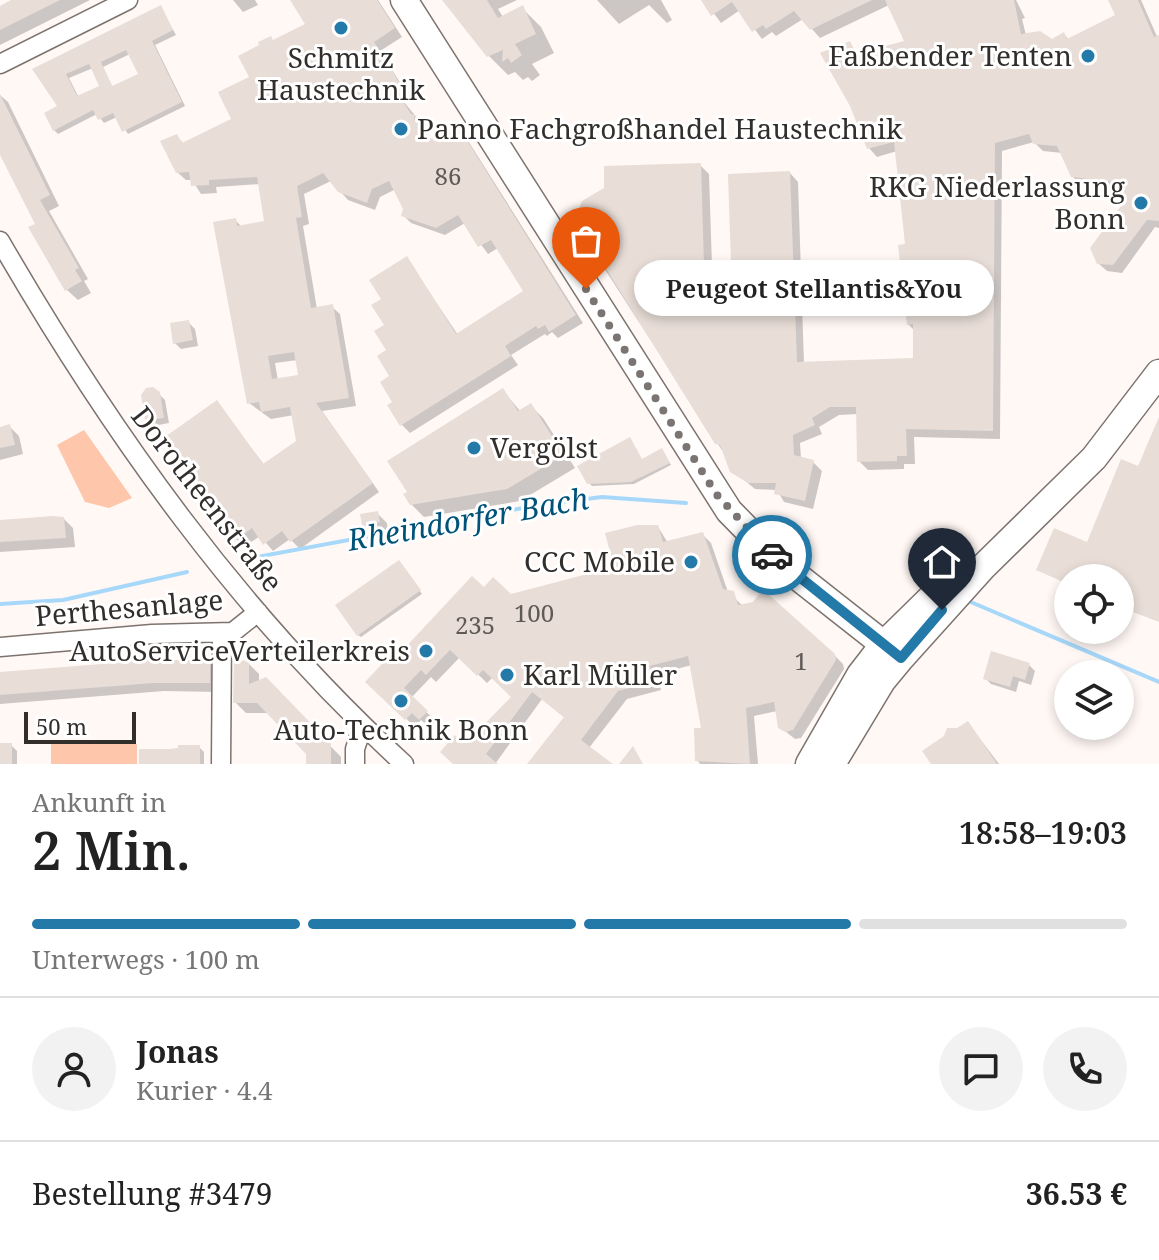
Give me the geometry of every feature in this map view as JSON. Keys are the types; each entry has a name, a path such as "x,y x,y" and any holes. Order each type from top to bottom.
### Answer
{"street":[{"path":"0,64 128,0"},
{"path":"404,0 723,503 774,558 892,651"},
{"name":"Dorotheenstraße","path":"0,241 67,356 120,436 258,612 363,725 404,764"},
{"path":"809,764 860,675 892,651 975,564 1094,458 1129,408 1159,373"},
{"name":"Perthesanlage","path":"0,647 152,634 233,632 258,612"},
{"path":"846,617 860,675"},
{"path":"221,764 222,633"},
{"path":"832,764 882,681 892,651"},
{"path":"355,764 355,749 363,725"}],"shaded area":[{"path":"84,430 132,498 109,508 85,502 57,445"},
{"path":"51,743 137,744 137,764 51,764"}],"building":[{"path":"11,0 60,0 0,30 0,6"},
{"path":"290,0 377,0 395,28 374,42 404,90 398,93 411,114 415,115 414,119 428,141 432,138 434,141 458,126 576,315 549,332 545,325 538,329 536,326 505,346 511,356 400,426 387,405 392,402 380,382 389,376 377,356 386,350 374,331 384,325 371,305 381,299 369,280 407,256 456,334 523,291 491,240 478,247 458,215 436,228 401,216 403,209 389,181 372,189 367,203 338,192 323,173 297,186 302,217 296,218 311,308 333,304 349,398 316,403 373,483 290,542 282,531 263,545 252,528 235,541 162,439 217,400 263,464 296,441 290,407 261,412 259,402 247,404 213,222 236,218 237,226 264,221 257,177 209,180 209,185 191,186 189,172 176,173 160,141 177,134 182,143 231,119 218,92 249,77 238,56 259,45 258,42 271,36 273,40 305,24","holes":["294,352 298,375 272,379 268,356"]},
{"path":"442,0 487,0 498,18 523,5 536,34 515,44 522,55 511,63 508,58 502,62 503,50 487,57"},
{"path":"701,0 872,0 810,30 794,11 766,29 763,25 752,32 732,2 711,16"},
{"path":"885,0 1014,0 1021,34 1040,31 1052,39 1064,32 1067,39 1115,15 1108,0 1138,0 1154,37 1159,35 1159,221 1147,220 1113,265 1097,264 1090,248 1124,202 1115,182 1071,177 1057,146 1033,144 1029,134 995,143 993,431 906,429 907,456 897,456 897,461 857,462 856,407 830,407 812,418 815,425 793,435 794,455 814,460 805,501 774,494 776,483 748,483 730,472 720,445 715,444 582,230 578,232 576,217 582,201 604,188 604,166 701,163 704,264 731,263 728,174 790,171 797,362 913,358 913,324 907,325 898,245 905,244 894,142 867,149 850,106 820,53 850,41 856,54 904,41"},
{"path":"161,5 173,30 152,41 182,102 122,132 113,113 98,120 93,110 53,131 44,113 57,106 32,69","holes":["126,50 138,74 112,86 101,62","89,64 99,86 77,96 66,74"]},
{"path":"0,94 50,195 40,200 79,268 75,270 82,281 65,291 28,227 35,224 0,155"},
{"path":"189,320 193,340 173,344 170,323"},
{"path":"153,387 160,392 164,418 145,420 141,395 146,388"},
{"name":"Vergölst","path":"503,388 518,411 531,403 564,455 507,489 410,505 403,494 407,492 387,461"},
{"path":"1159,417 1159,622 1134,612 1134,564 1054,564 1054,578 1036,570 1054,528 1087,542 1121,459 1138,466"},
{"path":"10,424 15,445 0,448 0,427"},
{"path":"630,437 642,459 662,448 670,463 631,482 587,484 577,466"},
{"path":"378,511 380,522 362,525 360,514"},
{"path":"64,517 66,538 0,542 0,520"},
{"path":"637,525 658,525 663,542 703,532 723,589 734,591 738,605 753,602 759,594 767,593 835,654 836,660 793,730 785,732 778,728 774,702 746,708 750,764 695,761 694,728 701,728 688,656 650,666 654,682 618,691 581,740 613,764 527,764 564,717 532,692 486,754 498,764 453,764 440,752 455,735 458,738 462,733 469,740 511,697 483,670 477,676 450,650 426,675 421,670 404,688 428,711 419,720 412,713 405,720 365,682 397,648 401,652 472,576 484,587 493,577 511,594 614,567 605,533"},
{"path":"399,560 421,590 357,636 335,605"},
{"path":"991,651 1030,663 1025,680 1013,676 1010,687 983,679"},
{"path":"153,660 210,660 210,683 154,683 0,695 0,672"},
{"path":"234,660 249,661 249,684 266,677 331,744 331,764 306,764 306,754 257,703 233,703"},
{"path":"968,721 997,764 931,764 922,751 944,736 947,728 957,728"},
{"path":"0,743 12,743 12,764 0,764"},
{"path":"178,745 200,745 200,764 139,764 139,749 178,749"},
{"path":"633,746 643,764 619,764"}],"waterway":[{"name":"Rheindorfer Bach","path":"251,558 539,505 602,497 686,503"},
{"name":"Rheindorfer Bach","path":"0,604 63,600 187,572"},
{"name":"Rheindorfer Bach","path":"915,579 928,585"},
{"name":"Rheindorfer Bach","path":"966,600 1159,682"}],"way so far":[{"path":"586,289 717,495 772,555"}],"place":[{"name":"Schmitz Haustechnik","path":"341,28"},
{"name":"Faßbender Tenten","path":"1088,56"},
{"name":"Panno Fachgroßhandel Haustechnik","path":"401,129"},
{"name":"RKG Niederlassung Bonn","path":"1141,203"},
{"name":"Peugeot Stellantis&You","path":"586,289"},
{"name":"Vergölst","path":"474,448"},
{"name":"CCC Mobile","path":"691,562"},
{"name":"AutoServiceVerteilerkreis","path":"426,651"},
{"name":"Karl Müller","path":"507,675"},
{"name":"Auto-Technik Bonn","path":"401,701"}],"route":[{"path":"772,555 901,658 942,610"}]}
